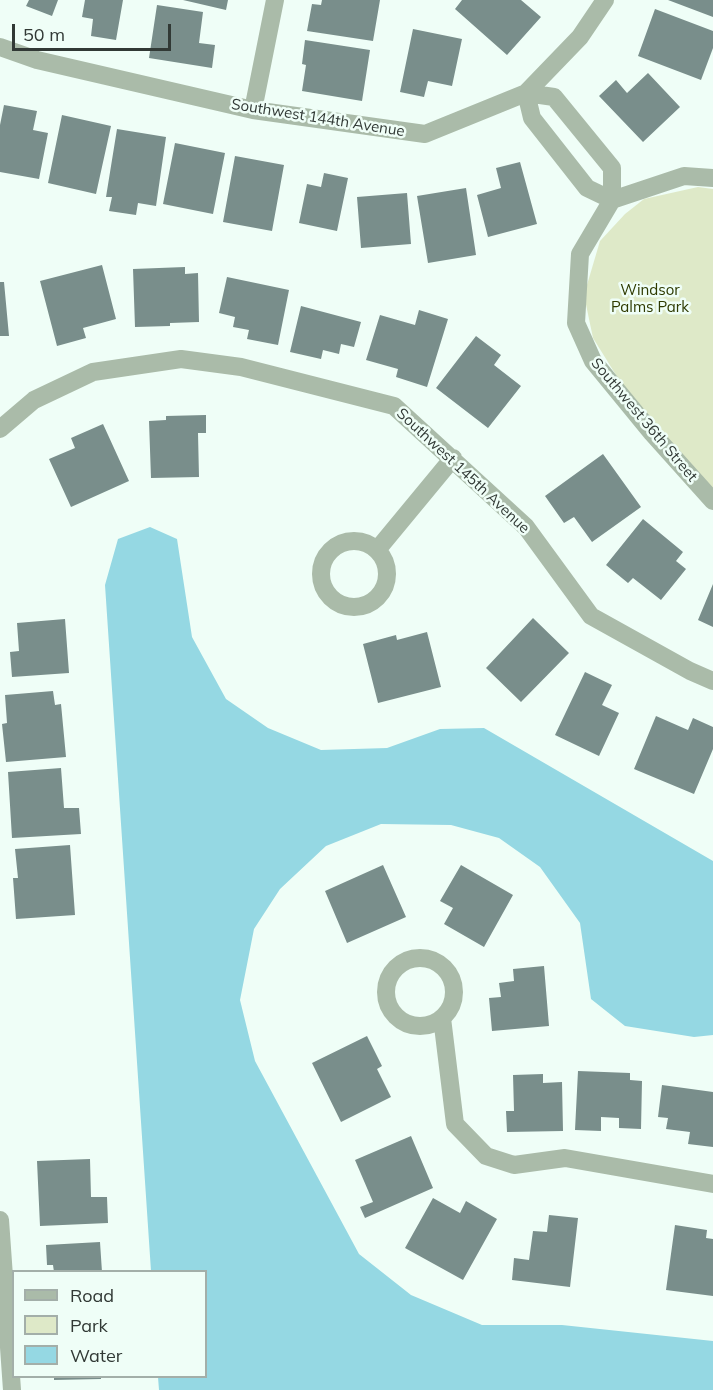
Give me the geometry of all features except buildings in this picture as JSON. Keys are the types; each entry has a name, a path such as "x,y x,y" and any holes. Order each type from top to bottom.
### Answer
{"street":[{"path":"253,110 275,0"},
{"path":"526,93 580,37 605,0"},
{"name":"Southwest 144th Avenue","path":"0,47 37,60 253,110 425,134 526,93"},
{"path":"526,93 532,118 587,188 612,200 684,176 713,178"},
{"path":"526,93 554,97 612,168 612,200"},
{"name":"Southwest 36th Street","path":"612,200 580,254 576,323 593,361 652,433 713,501"},
{"name":"Southwest 145th Avenue","path":"4,417 93,372 181,359 241,367 394,406 526,526 591,616 690,671 713,681"},
{"path":"377,550 453,458"},
{"path":"442,1018 455,1124 486,1156 514,1165 565,1158 713,1184"},
{"path":"0,1220 12,1390"}],"green space":[{"name":"Windsor Palms Park","path":"698,187 713,189 713,489 652,433 593,338 584,295 600,241 625,214 644,199"}],"water":[{"path":"150,527 177,539 192,637 226,699 268,728 321,750 387,748 440,729 484,728 713,861 713,1035 694,1037 625,1026 591,999 580,923 540,867 499,838 451,825 381,824 326,846 280,889 254,929 240,1000 255,1061 359,1254 411,1295 482,1325 562,1325 713,1341 713,1390 159,1390 158,1378 207,1378 207,1270 151,1270 105,585 118,539"}]}
